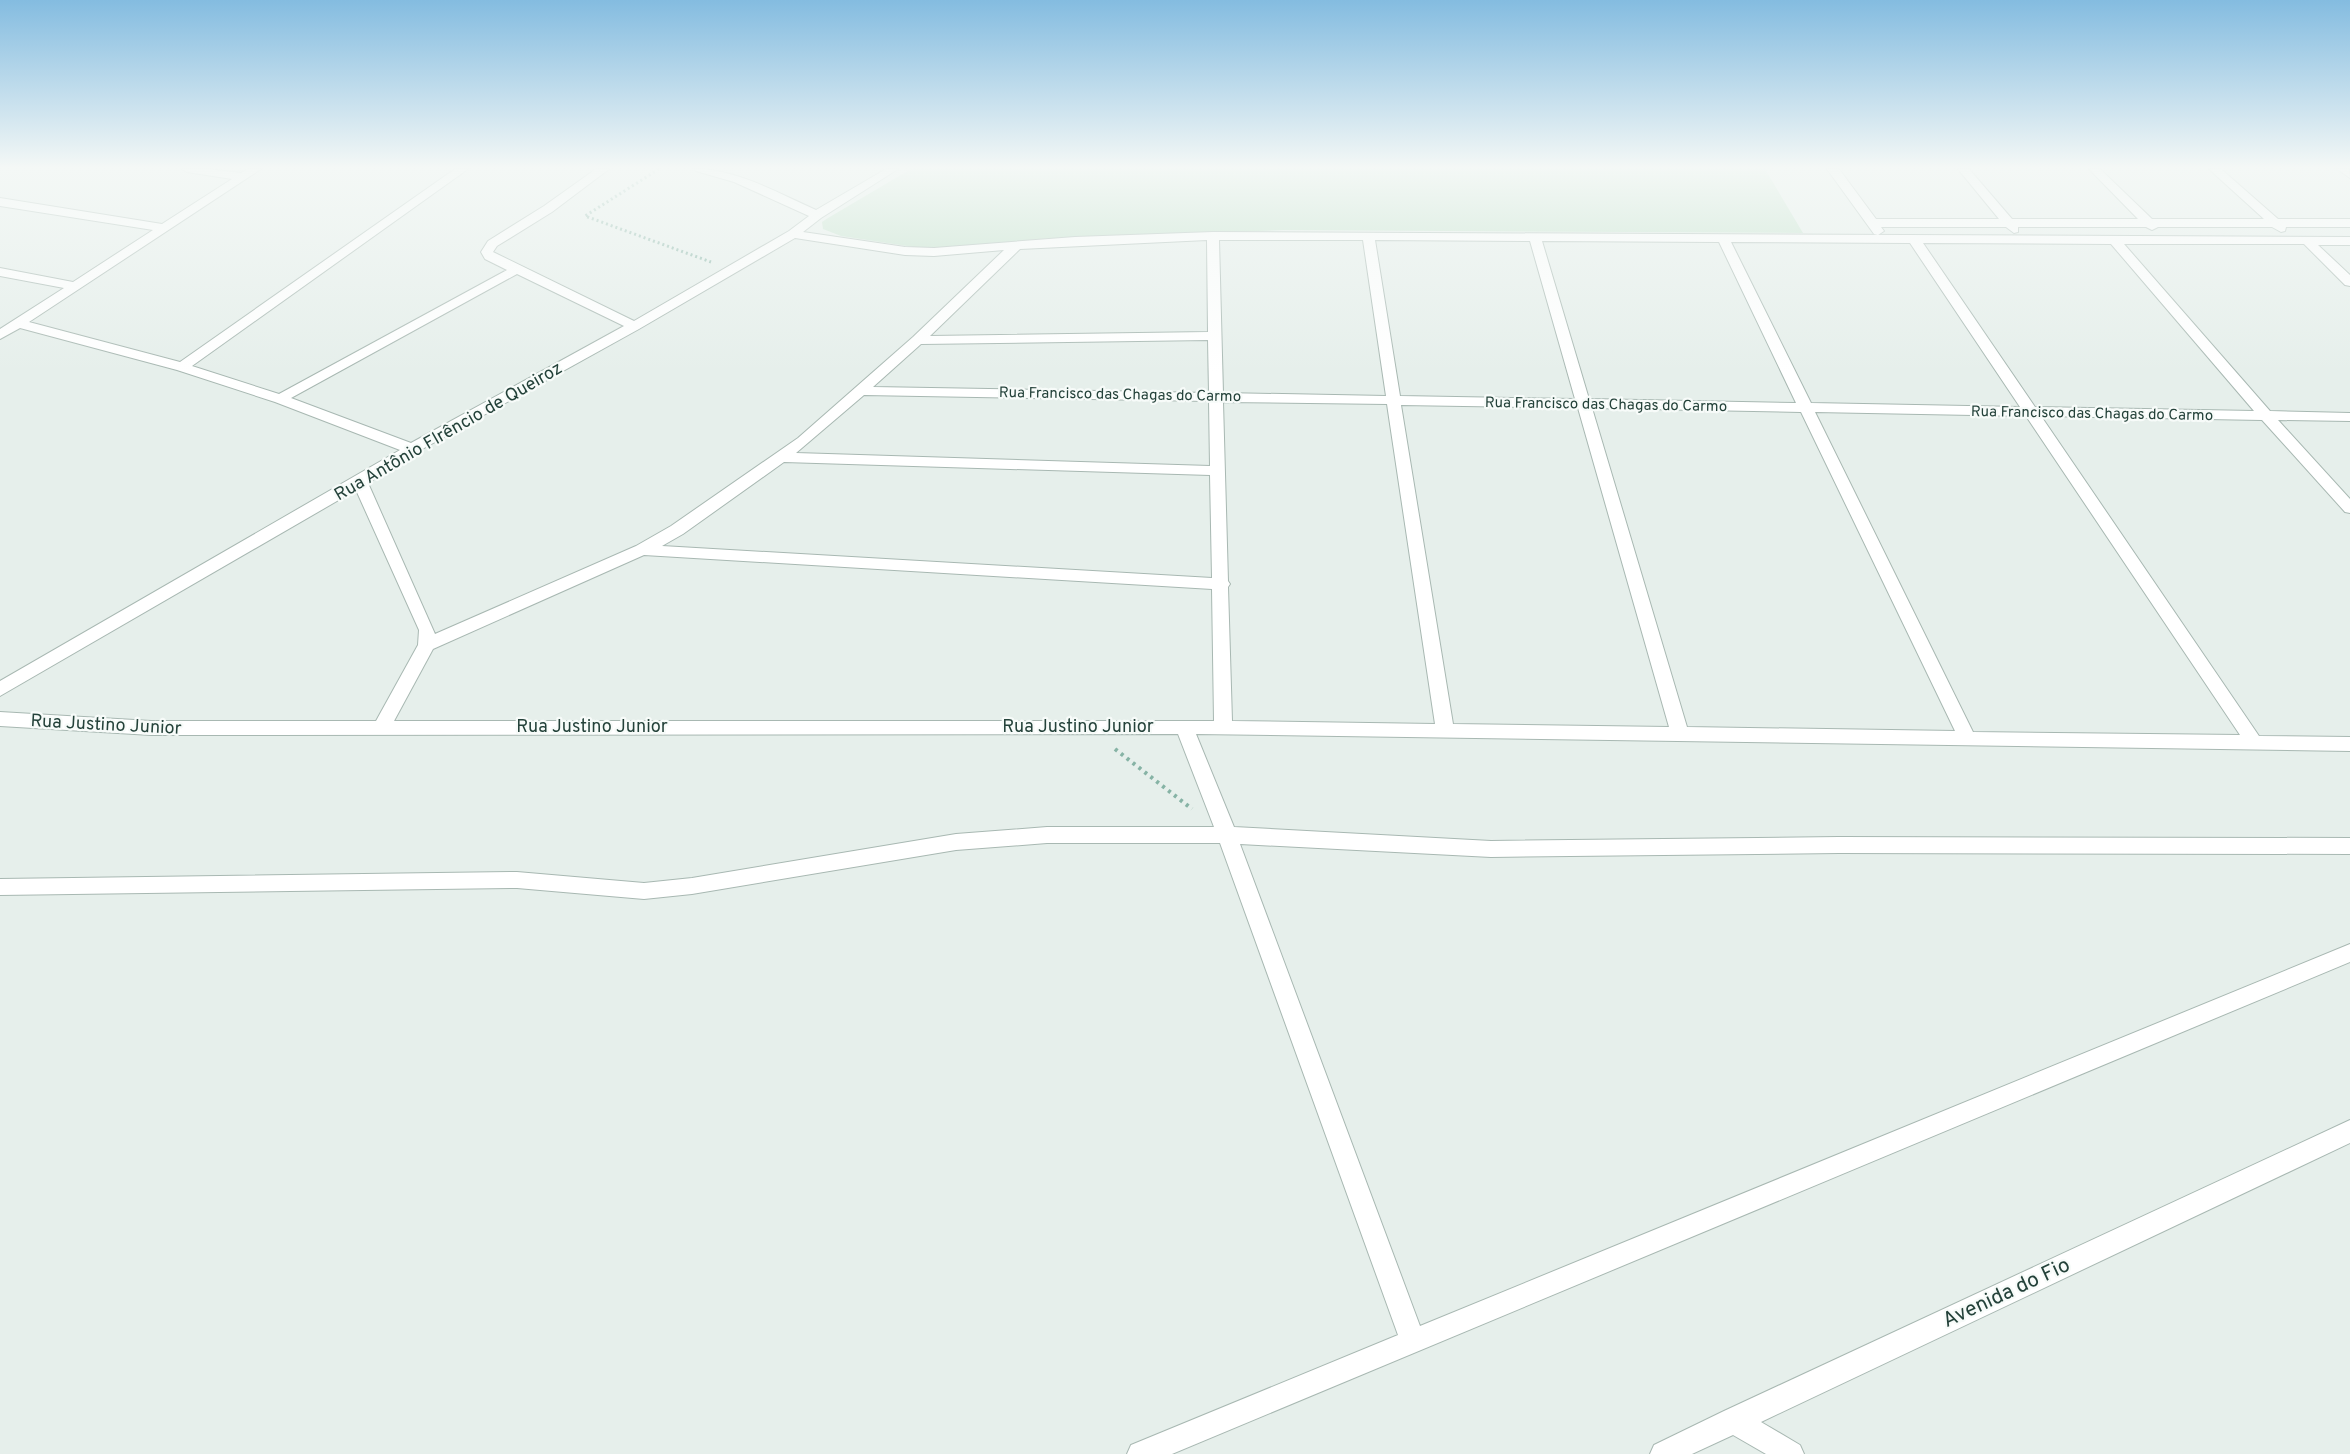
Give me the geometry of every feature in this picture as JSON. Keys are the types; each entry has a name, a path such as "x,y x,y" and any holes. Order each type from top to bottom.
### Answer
{"street":[{"path":"0,335 151,237"},
{"path":"182,367 366,237"},
{"path":"505,237 488,248 489,256 634,326"},
{"name":"Rua Antônio Flrêncio de Queiroz","path":"0,689 412,449 634,326 788,237"},
{"path":"812,237 905,251 934,252 1075,241 1189,237"},
{"path":"1213,237 1215,395 1222,584 1223,727"},
{"path":"1368,237 1445,730"},
{"path":"1439,237 2350,241"},
{"path":"2020,237 2023,240"},
{"path":"2163,237 2166,240"},
{"path":"2295,237 2350,282"},
{"path":"1535,238 1680,734"},
{"path":"1724,238 1968,738"},
{"path":"1914,239 2254,742"},
{"path":"2114,240 2266,416 2350,508"},
{"path":"382,726 427,645 662,540 783,457 918,340 1016,246"},
{"path":"280,399 516,270"},
{"path":"0,272 76,286"},
{"path":"18,323 182,367 280,399 412,449"},
{"path":"918,340 1214,336"},
{"name":"Rua Francisco das Chagas do Carmo","path":"861,391 1215,395 2350,417"},
{"path":"783,457 1219,471"},
{"path":"360,481 423,618 427,645"},
{"path":"642,550 1222,584"},
{"name":"Rua Justino Junior","path":"0,719 151,728 1090,726 2350,744"},
{"path":"1184,727 1227,836 1413,1341"},
{"path":"0,887 517,880 644,891 692,886 956,842 1047,834 1227,836 1491,849 1839,845 2350,846"},
{"path":"1140,1454 2350,953"},
{"name":"Avenida do Fio","path":"1663,1454 2350,1131"},
{"path":"1733,1420 1791,1454"}],"path":[{"path":"642,237 732,270"},
{"path":"1090,726 1136,766 1194,810"}],"green space":[{"path":"847,237 1097,237 1039,239 959,248 920,248"}]}
